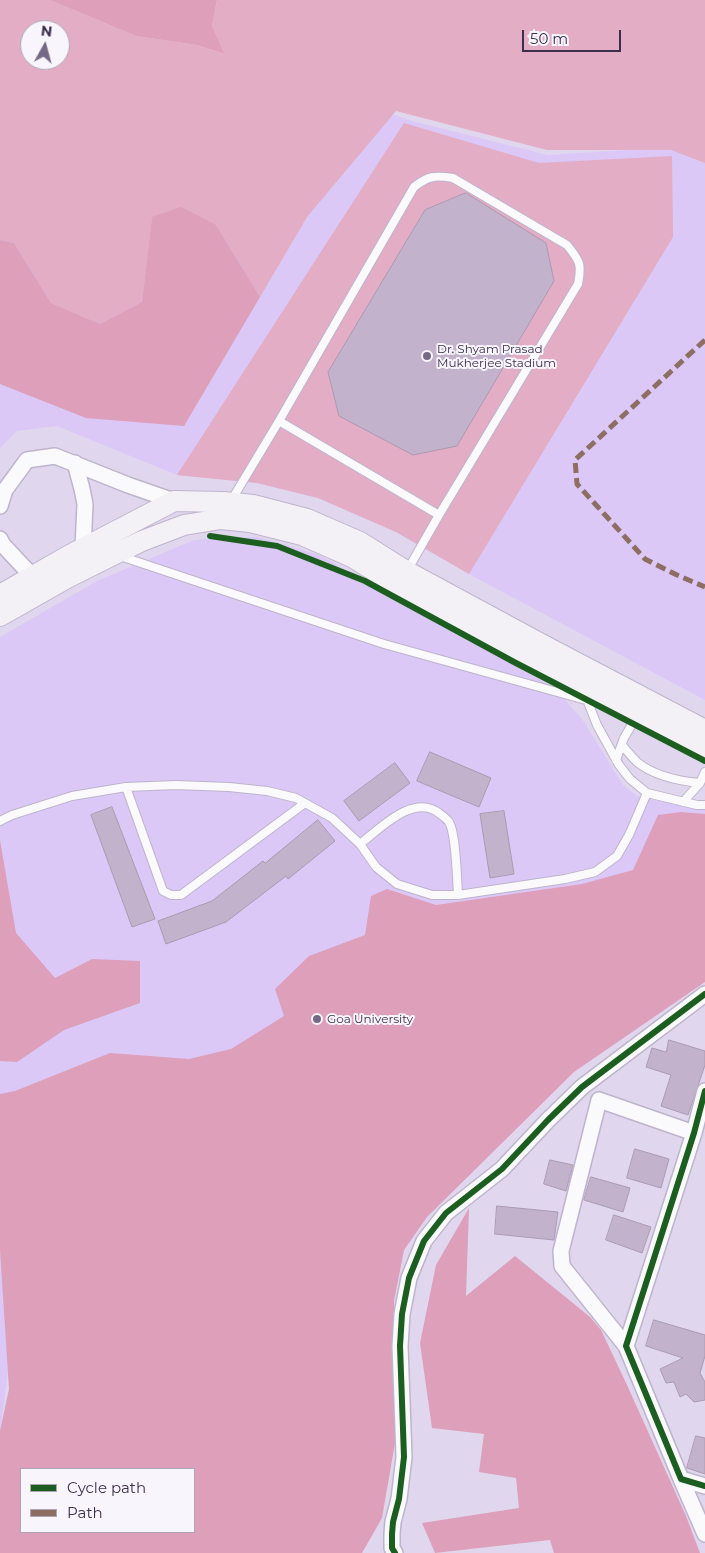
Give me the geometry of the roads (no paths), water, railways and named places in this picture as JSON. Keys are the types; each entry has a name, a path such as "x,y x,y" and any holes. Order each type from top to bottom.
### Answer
{"main road":[{"path":"0,595 83,548 174,501 230,503 253,506 307,519 360,542 413,581 584,692 638,714 705,749"},
{"path":"0,616 67,578 115,554 142,541 184,525 222,519 250,522 302,535 413,581 560,654 705,730"}],"street":[{"path":"0,503 5,490 27,460 54,456 174,501"},
{"path":"76,463 84,504 83,548"},
{"path":"0,539 3,546 33,576"},
{"path":"395,1553 392,1548 393,1522 399,1499 404,1457 400,1346 402,1314 409,1278 424,1240 446,1213 502,1169 582,1087 705,994"},
{"path":"626,1346 694,1133 705,1091"},
{"path":"694,1133 599,1100 561,1251 562,1266 626,1346 705,1534"},
{"path":"681,1479 705,1486"}],"lane":[{"path":"230,503 414,187 425,178 440,176 453,178 567,246 576,256 581,268 578,284 438,515 413,581"},
{"path":"279,421 438,515"},
{"path":"115,554 384,644 584,692 597,725 616,760 630,779 647,793 682,802 705,805"},
{"path":"616,760 638,714"},
{"path":"622,745 638,763 650,769 676,779 700,783"},
{"path":"682,802 700,783 705,772"},
{"path":"0,821 12,815 72,796 126,787 176,784 267,791 296,798 332,818 360,844 376,868 397,884 432,895 458,895 565,879 595,872 617,856 629,835 647,793"},
{"path":"126,787 163,891 171,895 181,895 305,803"},
{"path":"360,844 398,814 418,807 435,810 449,822 454,841 458,895"}],"place":[{"name":"Dr. Shyam Prasad Mukherjee Stadium","path":"427,356"},
{"name":"Goa University","path":"317,1019"}]}
